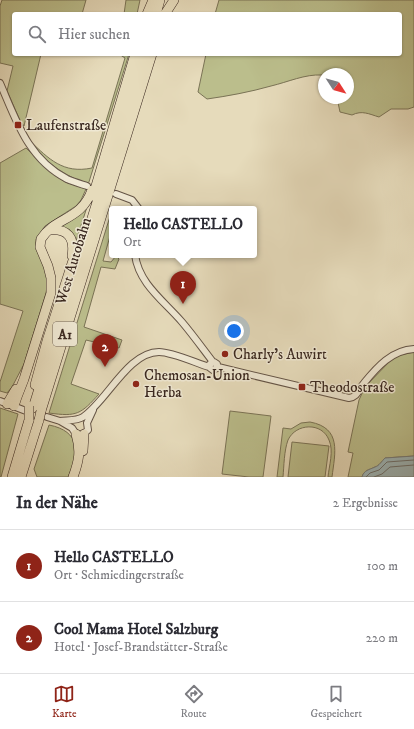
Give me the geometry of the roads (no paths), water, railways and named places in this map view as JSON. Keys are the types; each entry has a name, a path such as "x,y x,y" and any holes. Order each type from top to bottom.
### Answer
{"highway":[{"path":"147,12 150,0"},
{"path":"148,12 153,0"},
{"path":"157,12 160,0"},
{"path":"165,12 168,0"},
{"path":"165,12 174,0"},
{"path":"7,404 26,373 51,293 52,284 50,273 40,244 41,239 56,224 75,214 84,206 90,196 134,56"},
{"name":"West Autobahn","path":"21,477 29,450 35,413 142,56"},
{"name":"West Autobahn","path":"12,477 35,413 151,56"},
{"path":"35,413 47,341 79,242 96,181"},
{"path":"49,230 59,229 71,239 73,250 70,267"},
{"path":"73,477 78,464 80,452 77,432"},
{"path":"76,477 82,463 77,432"},
{"path":"29,450 29,477"}],"street":[{"path":"0,83 25,138 36,154 57,173 68,179 88,186"},
{"path":"116,194 132,200 136,206"},
{"path":"135,258 143,279 183,323 218,367 349,398 356,396 362,385 389,357 404,350 414,349"},
{"path":"60,421 82,418 95,407 133,363 150,353 163,352 209,367 213,370 218,367"},
{"path":"209,367 213,362"},
{"path":"7,404 60,421 77,432 88,430 87,423 95,407"},
{"path":"82,418 87,423"},
{"path":"74,420 77,432"}],"water":[{"path":"414,456 414,477 362,477 365,472 378,466 385,458"}],"place":[{"name":"Laufenstraße","path":"18,125"},
{"name":"Hello CASTELLO","path":"183,304"},
{"name":"Charly's Auwirt","path":"225,354"},
{"name":"Cool Mama Hotel Salzburg","path":"105,367"},
{"name":"Chemosan-Union Herba","path":"136,384"},
{"name":"Theodostraße","path":"302,387"}]}
